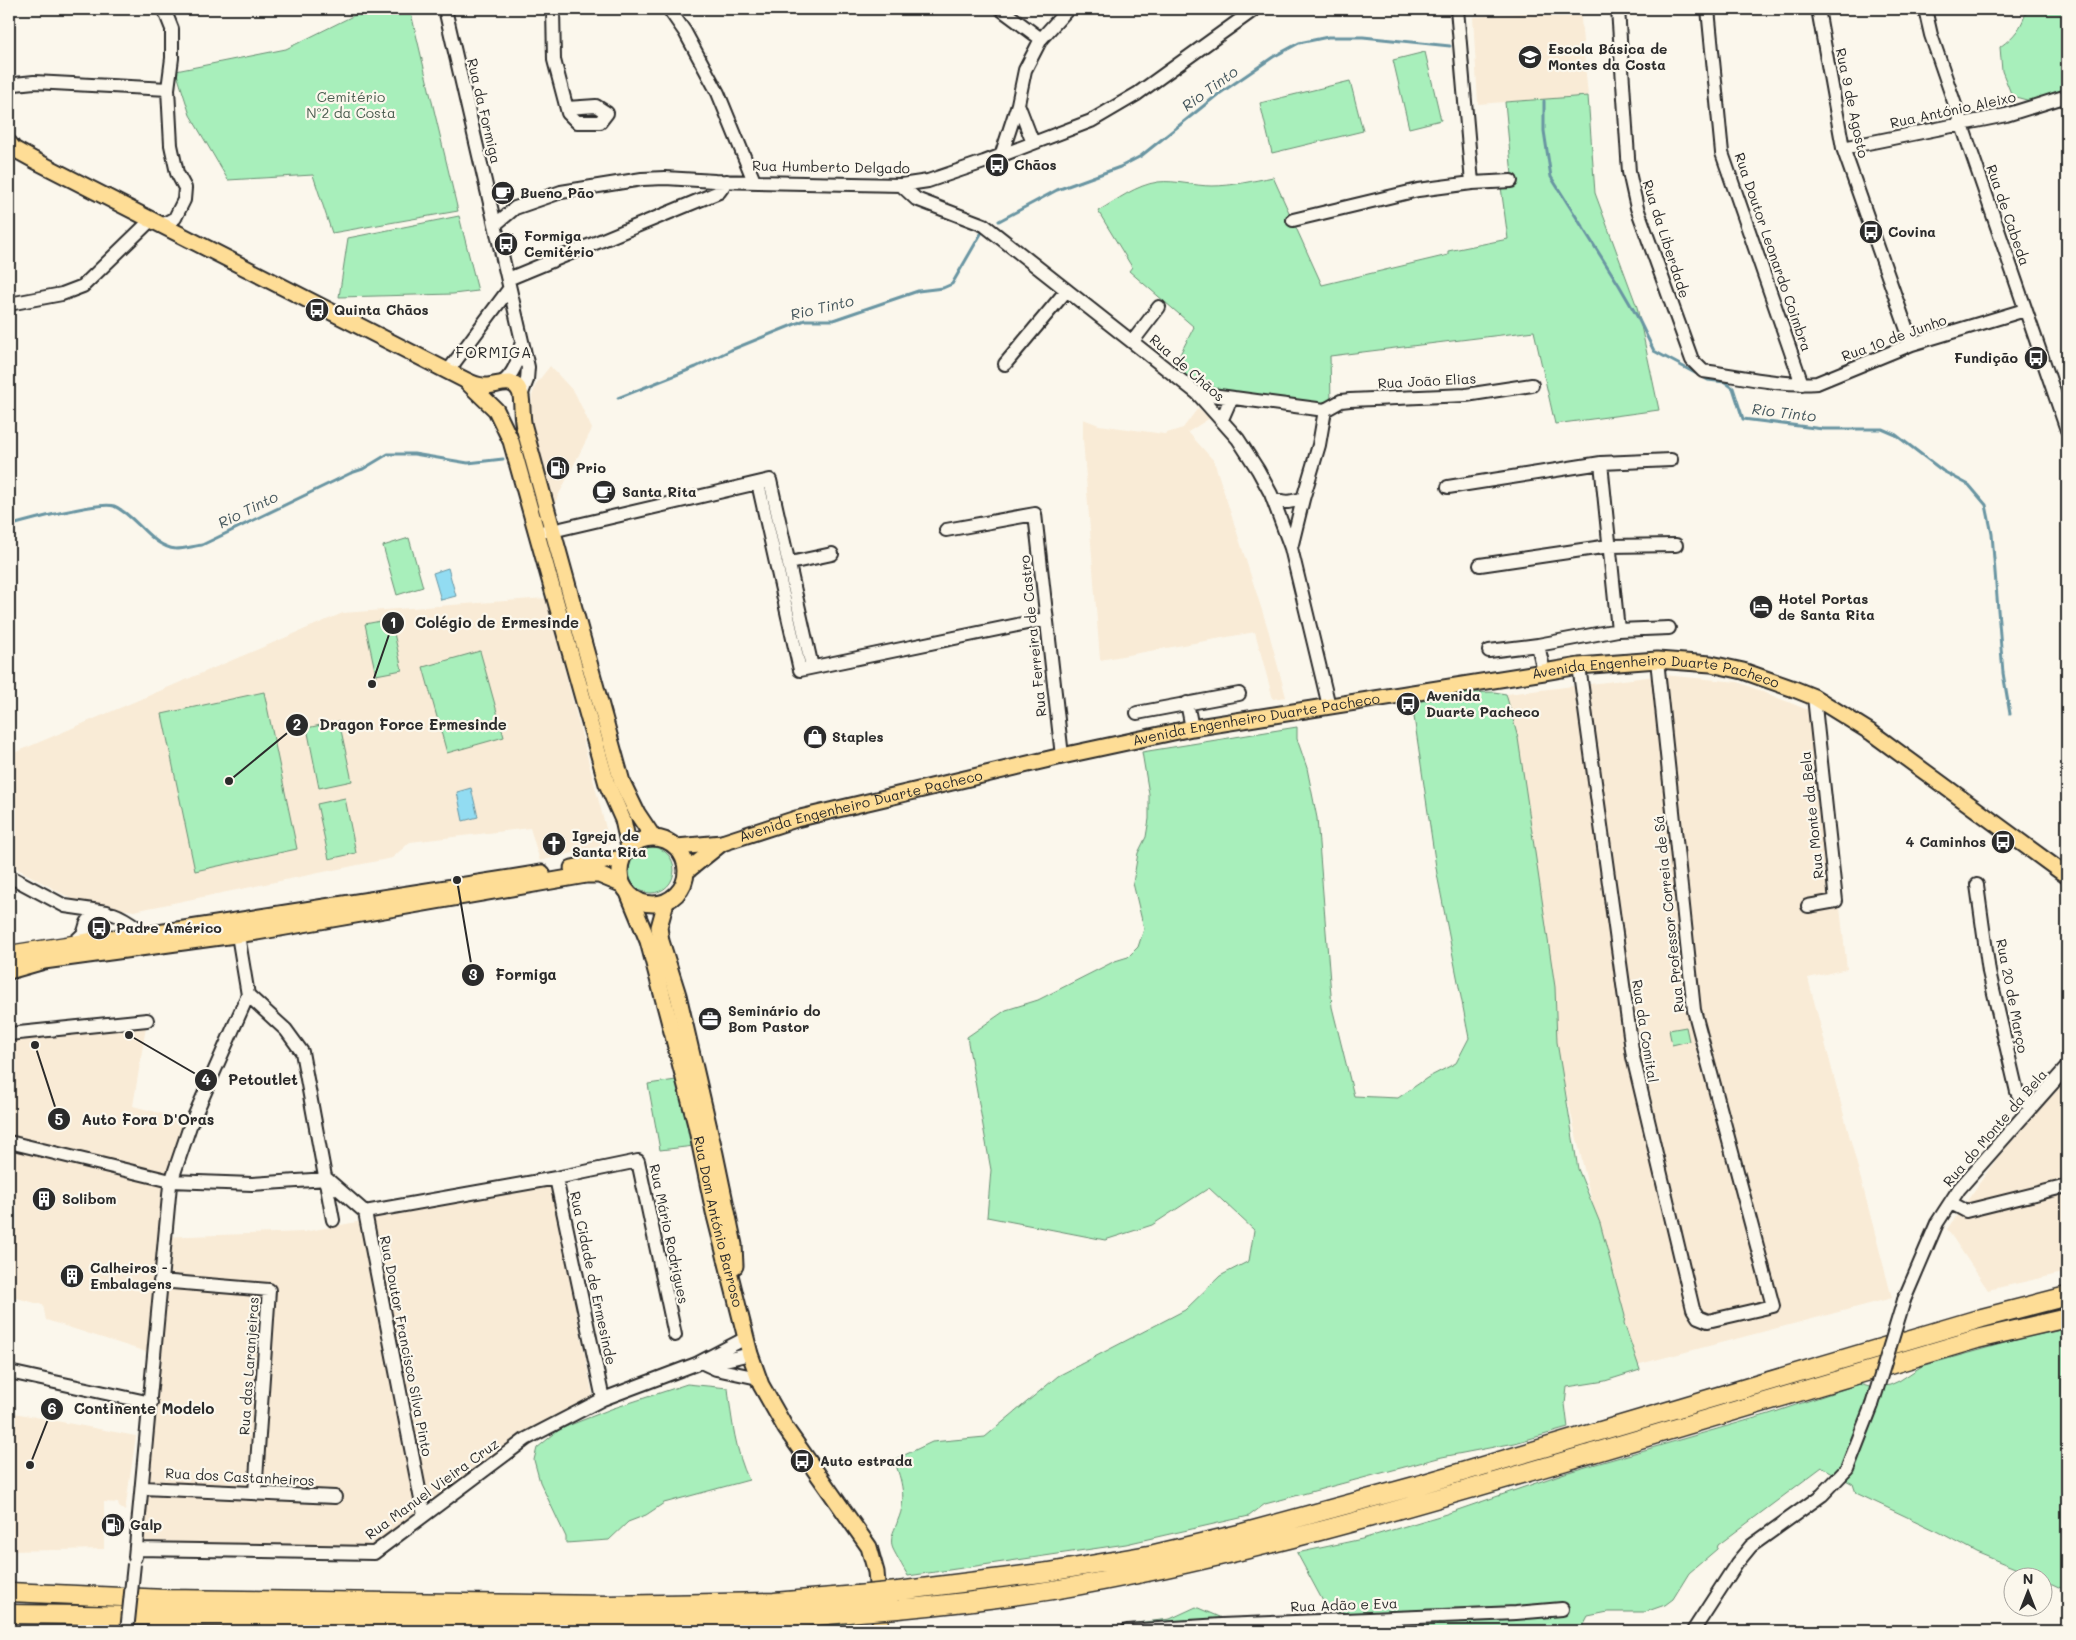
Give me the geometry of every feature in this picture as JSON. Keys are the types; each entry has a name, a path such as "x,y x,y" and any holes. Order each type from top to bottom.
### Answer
{"highway":[{"path":"9,955 111,939"},
{"path":"9,966 44,961"},
{"path":"9,1614 608,1622 774,1620 858,1604 898,1591 1049,1572 1154,1554 1239,1534 1415,1486 1982,1318 2067,1296"},
{"path":"9,1592 166,1599 608,1605 774,1602 858,1604 898,1609 968,1602 1054,1590 1244,1550 1422,1504 1977,1339 2067,1318"}],"main road":[{"path":"9,143 14,149 34,160 448,372 483,386 500,383 513,384 517,387 521,399 522,419 622,782 637,813 653,837"},
{"path":"465,380 494,408 506,413 519,406 521,399"},
{"path":"500,383 491,392 490,397 512,440 607,784 624,820 625,852 619,871 625,889"},
{"name":"Avenida Engenheiro Duarte Pacheco","path":"677,847 722,843 796,818 1062,756 1192,728 1579,666 1657,660 1711,664 1743,671 1794,688 1814,697 1872,733 2067,876"},
{"path":"9,948 148,935 587,866 625,852 640,840 653,837 666,840 677,847 684,858 687,871 684,884 677,895 666,902 653,905 640,902 625,889 599,875 586,875 238,935 44,961 9,971"},
{"name":"Avenida Engenheiro Duarte Pacheco","path":"687,871 722,843"},
{"name":"Rua Dom António Barroso","path":"625,889 644,928 696,1125 714,1212 737,1300"},
{"name":"Rua Dom António Barroso","path":"666,902 660,926 661,941 678,995 715,1154 734,1245 737,1300"},
{"path":"737,1300 758,1378 786,1429 869,1547 876,1572 881,1631"}],"street":[{"path":"9,304 62,294 83,286 157,222 175,218 184,200 185,188 177,174 171,145 168,89 172,58 172,29 164,9"},
{"name":"Rua da Formiga","path":"445,9 528,367 527,380 521,399"},
{"path":"553,9 554,60 567,108"},
{"path":"669,9 685,32 718,93 754,180"},
{"path":"1001,156 1018,104 1025,70 1041,39 1068,9"},
{"name":"Rua Humberto Delgado","path":"496,224 515,208 560,192 633,180 665,178 901,185 928,181 1001,156 1091,121 1137,94 1255,9"},
{"path":"1457,9 1472,183"},
{"name":"Rua da Liberdade","path":"1618,9 1629,172 1637,208 1692,360 1703,371 1802,384"},
{"name":"Rua Doutor Leonardo Coimbra","path":"1708,9 1722,153 1802,384"},
{"name":"Rua 9 de Agosto","path":"1818,9 1843,148 1912,344"},
{"name":"Rua de Cabeda","path":"1925,9 1931,36 2067,430"},
{"path":"1002,10 1041,39"},
{"path":"9,88 15,84 34,82 168,89"},
{"name":"Rua António Aleixo","path":"1843,148 2006,115 2067,96"},
{"path":"1018,104 1033,143"},
{"path":"448,372 508,284 719,192 727,181"},
{"path":"1294,220 1418,190 1472,183 1511,181"},
{"name":"Rua de Chãos","path":"901,185 916,199 984,225 1197,393 1222,419 1238,439 1258,470 1273,500 1291,548 1329,706"},
{"name":"Rua Humberto Delgado","path":"491,205 515,208"},
{"path":"1005,364 1066,291"},
{"path":"1133,341 1158,307"},
{"name":"Rua 10 de Junho","path":"1802,384 1817,383 1912,344 2025,310"},
{"name":"Rua da Formiga","path":"500,383 508,378 515,367 519,357 521,337"},
{"name":"Rua João Elias","path":"1325,410 1341,401 1466,396 1532,385"},
{"path":"1197,393 1325,410 1319,445 1291,548"},
{"path":"1222,419 1229,403 1234,398"},
{"path":"1448,487 1600,463 1671,460"},
{"path":"1600,463 1618,630"},
{"path":"528,503 537,513 544,530 552,531 764,482"},
{"path":"764,482 790,563 812,667"},
{"path":"764,482 800,670 1046,619"},
{"path":"1273,500 1288,502 1303,499"},
{"name":"Rua Ferreira de Castro","path":"946,530 1035,514 1062,756"},
{"path":"546,566 549,555 546,537 552,531"},
{"path":"1480,565 1609,546 1676,545"},
{"path":"790,563 832,554"},
{"path":"1489,651 1538,645 1618,630 1669,628"},
{"path":"1538,645 1544,672"},
{"name":"Rua Professor Correia de Sá","path":"1657,660 1694,1010 1773,1306"},
{"name":"Rua da Comital","path":"1579,666 1630,1041 1692,1309 1698,1317 1708,1321 1773,1306"},
{"path":"1137,713 1239,694"},
{"name":"Rua Monte da Bela","path":"1808,906 1836,901 1814,697"},
{"path":"1187,703 1192,728"},
{"path":"9,876 65,906 86,924"},
{"name":"Rua 20 de Março","path":"1977,885 1990,972 2018,1092 2021,1099 2031,1107"},
{"path":"65,906 107,912 127,920 148,935"},
{"path":"74,942 84,933 86,924 91,918 107,912"},
{"path":"127,1631 143,1488 160,1281 171,1181 190,1126 248,995 238,935"},
{"path":"248,995 286,1030 302,1052 327,1179 333,1220"},
{"path":"9,1034 146,1020"},
{"name":"Rua do Monte da Bela","path":"1693,1631 1751,1546 1822,1495 1847,1469 1872,1404 1904,1300 1937,1223 1959,1189 2067,1067"},
{"path":"12,1143 171,1181 252,1184 327,1179 365,1212"},
{"name":"Rua Mário Rodrigues","path":"556,1178 638,1161 675,1335"},
{"name":"Rua Cidade de Ermesinde","path":"365,1212 556,1178 603,1399"},
{"path":"1951,1203 1966,1211 2067,1186"},
{"name":"Rua Doutor Francisco Silva Pinto","path":"365,1212 424,1515"},
{"name":"Rua das Laranjeiras","path":"160,1281 269,1290 255,1493"},
{"name":"Rua Manuel Vieira Cruz","path":"137,1549 374,1553 526,1439 603,1399 701,1364 746,1338"},
{"name":"Rua Manuel Vieira Cruz","path":"701,1364 722,1362 750,1354"},
{"path":"701,1364 758,1378"},
{"path":"9,1372 151,1403"},
{"name":"Rua dos Castanheiros","path":"143,1488 335,1497"},
{"name":"Rua Adão e Eva","path":"1127,1631 1221,1625 1516,1613 1562,1609"}],"shaded area":[{"name":"Escola Básica de Montes da Costa","path":"1580,9 1588,96 1478,104 1473,17"},
{"name":"Prio","path":"550,366 575,393 592,429 553,506 530,418 532,396 536,384"},
{"path":"1198,408 1210,418 1188,432 1214,461 1268,629 1286,697 1273,699 1255,632 1100,660 1083,419 1099,425 1164,434 1183,428"},
{"path":"546,598 610,844 540,861 530,828 410,842 392,858 134,911 79,903 9,864 9,755 343,613"},
{"path":"1664,675 1738,682 1818,714 1847,969 1808,978 1892,1298 1636,1365 1587,1182 1555,1045 1507,694"},
{"path":"146,1027 133,1106 186,1120 163,1183 159,1237 304,1232 551,1185 593,1396 523,1433 369,1547 144,1541 159,1356 46,1320 43,1305 9,1296 9,1040"},
{"path":"2067,1079 2067,1272 1988,1290 1947,1229 1998,1157"},
{"path":"9,1412 136,1436 125,1511 119,1507 118,1503 104,1502 104,1549 9,1551"}],"green space":[{"name":"Cemitério Nº2 da Costa","path":"367,9 410,9 458,211 332,233 313,175 228,180 190,115 176,71 286,49"},
{"path":"2027,9 2067,9 2067,96 2041,104 2012,96 2002,71 2000,47 2017,31"},
{"path":"1425,52 1441,120 1409,128 1393,60"},
{"path":"1350,81 1363,131 1272,153 1260,103"},
{"path":"1588,96 1595,193 1637,307 1659,410 1555,424 1534,331 1330,356 1331,401 1322,404 1202,389 1174,366 1194,327 1129,271 1132,267 1098,211 1142,186 1158,182 1220,186 1273,177 1322,285 1448,255 1448,251 1508,239 1501,187 1513,186 1505,102"},
{"path":"459,216 478,291 453,294 339,297 348,238"},
{"path":"409,538 423,587 397,595 383,546"},
{"path":"391,619 402,670 376,675 365,624"},
{"path":"480,651 504,737 447,753 423,667"},
{"path":"264,692 297,849 195,871 162,714"},
{"path":"1494,692 1506,694 1518,738 1555,987 1557,1042 1578,1169 1600,1223 1625,1316 1624,1323 1640,1370 1605,1381 1567,1387 1565,1404 1568,1428 1515,1443 1442,1457 1265,1504 1249,1516 1126,1544 908,1576 892,1546 892,1536 901,1512 903,1497 894,1460 932,1442 985,1437 1058,1376 1185,1310 1220,1276 1249,1261 1254,1230 1209,1188 1152,1225 1105,1240 987,1217 991,1170 967,1037 1006,1010 1038,1000 1115,961 1128,957 1138,947 1144,929 1133,883 1138,853 1146,837 1149,819 1149,794 1142,752 1297,727 1297,739 1307,768 1317,818 1332,1007 1354,1096 1398,1098 1427,1078 1456,1063 1469,1038 1437,874 1412,703 1463,693"},
{"path":"339,721 352,781 319,788 307,728"},
{"path":"345,798 356,853 329,859 317,804"},
{"path":"656,847 668,853 673,861 673,879 668,887 660,892 646,893 634,887 629,879 628,865 634,853 642,848"},
{"path":"1686,1027 1689,1041 1672,1045 1669,1030"},
{"path":"676,1080 694,1146 660,1150 648,1084"},
{"path":"2067,1329 2067,1591 2054,1585 2054,1568 2015,1568 1976,1552 1939,1532 1856,1493 1853,1484 1822,1467 1718,1545 1717,1549 1689,1573 1673,1599 1665,1605 1645,1612 1608,1612 1588,1616 1580,1631 1356,1631 1355,1626 1359,1626 1325,1605 1297,1553 1362,1539 1446,1514 1565,1473 1769,1414 1859,1384 1873,1388 1890,1385 1922,1366 2026,1337"},
{"path":"687,1384 728,1388 737,1447 749,1480 664,1503 646,1515 628,1522 609,1540 566,1543 566,1537 540,1482 534,1460 537,1448 560,1429 611,1409"},
{"path":"1196,1607 1226,1620 1242,1630 1284,1631 1132,1631 1127,1624 1170,1619"},
{"path":"857,1622 860,1626 874,1626 874,1631 411,1631 730,1630"},
{"path":"140,1626 280,1631 139,1631"}],"water":[{"path":"448,568 456,596 441,600 433,573"},
{"path":"471,788 478,817 463,821 457,792"}],"waterway":[{"name":"Rio Tinto","path":"999,221 1057,190 1120,167 1141,156 1216,96 1273,57 1299,43 1328,37 1363,37 1450,46"},
{"name":"Rio Tinto","path":"1544,101 1544,131 1551,177 1619,285 1654,351 1708,380 1725,382 1733,388 1743,419 1823,429 1882,429 1896,435 1943,471 1969,485 1986,505 1992,534 2003,673 2010,714"},
{"name":"Rio Tinto","path":"618,398 805,320 833,320 918,291 943,288 952,284 982,232"},
{"name":"Rio Tinto","path":"9,526 94,506 114,506 130,517 151,537 167,547 182,549 202,545 351,473 363,469 388,454 414,454 468,463 503,459"}],"place":[{"name":"Escola Básica de Montes da Costa","path":"1530,57"},
{"name":"Chãos","path":"997,165"},
{"name":"Bueno Pão","path":"503,193"},
{"name":"Covina","path":"1871,232"},
{"name":"Formiga Cemitério","path":"506,244"},
{"name":"Quinta Chãos","path":"317,310"},
{"name":"Fundição","path":"2036,358"},
{"name":"Prio","path":"558,468"},
{"name":"Santa Rita","path":"604,492"},
{"name":"Hotel Portas de Santa Rita","path":"1761,607"},
{"name":"Colégio de Ermesinde","path":"372,684"},
{"name":"Avenida Duarte Pacheco","path":"1408,704"},
{"name":"Staples","path":"815,737"},
{"name":"Dragon Force Ermesinde","path":"229,781"},
{"name":"4 Caminhos","path":"2003,842"},
{"name":"Igreja de Santa Rita","path":"554,844"},
{"name":"Formiga","path":"457,880"},
{"name":"Padre Américo","path":"99,928"},
{"name":"Seminário do Bom Pastor","path":"710,1019"},
{"name":"Petoutlet","path":"129,1035"},
{"name":"Auto Fora D'Oras","path":"35,1045"},
{"name":"Solibom","path":"44,1199"},
{"name":"Calheiros - Embalagens","path":"72,1276"},
{"name":"Auto estrada","path":"802,1461"},
{"name":"Continente Modelo","path":"30,1465"},
{"name":"Galp","path":"113,1525"}],"district":[{"name":"FORMIGA","path":"494,353"}]}
